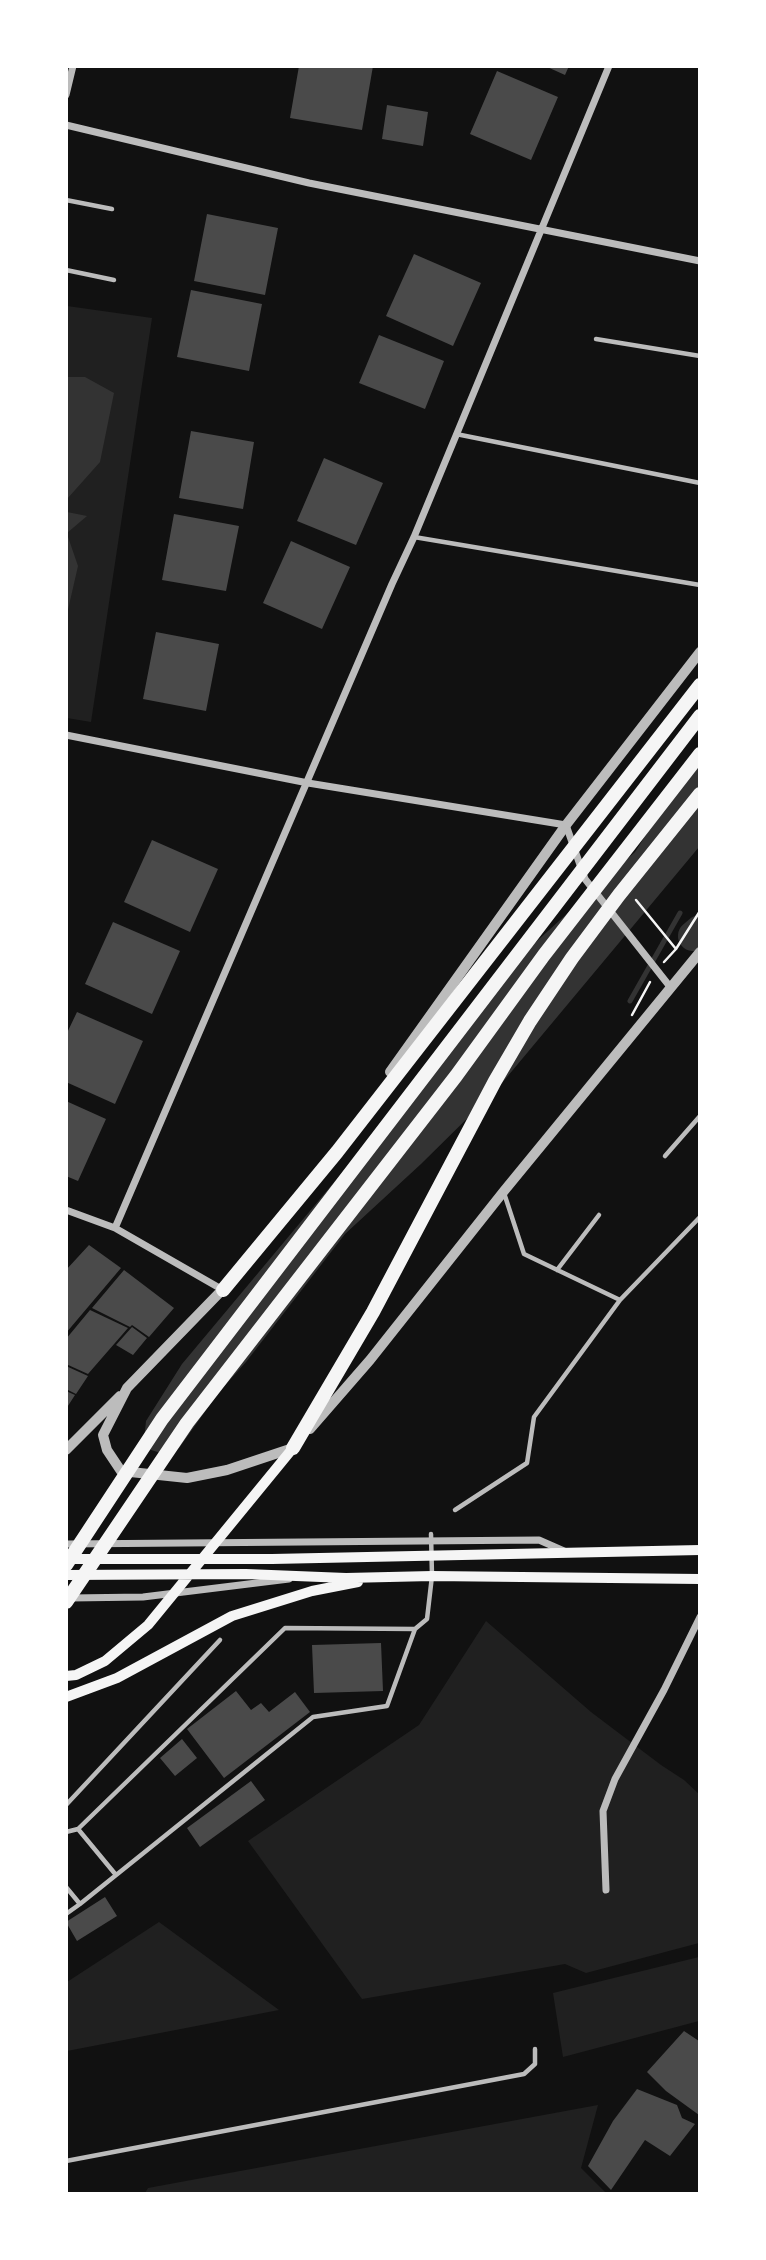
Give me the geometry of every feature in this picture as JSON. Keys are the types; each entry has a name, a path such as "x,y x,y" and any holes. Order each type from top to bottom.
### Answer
{"highway":[{"path":"222,1290 337,1152 699,685"},
{"path":"66,1565 162,1419 699,716"},
{"path":"66,1600 187,1423 456,1076 544,955 699,754"},
{"path":"293,1448 373,1312 495,1081 551,989 619,894 699,794"}],"main road":[{"path":"66,1676 76,1675 105,1661 148,1625 293,1448"},
{"path":"66,1559 272,1559 699,1550"},
{"path":"66,1575 699,1579"},
{"path":"66,1697 117,1678 232,1616 312,1591 389,1577"}],"street":[{"path":"66,95 73,66"},
{"path":"116,1228 414,537 609,66"},
{"path":"66,125 309,183 699,261"},
{"path":"66,1450 222,1290 303,1189 416,1037 566,825 699,652"},
{"path":"66,735 308,783 566,825"},
{"path":"566,825 585,880 671,988"},
{"path":"127,1388 103,1435 107,1450 121,1471 187,1478 227,1470 293,1448 370,1360 504,1191 698,957"},
{"path":"66,1210 116,1228 222,1290"},
{"path":"66,1544 413,1542 431,1538 539,1540 568,1552"},
{"path":"66,1600 143,1597 313,1577"},
{"path":"606,1891 603,1811 615,1779 664,1690 699,1617"}],"lane":[{"path":"66,200 112,209"},
{"path":"66,270 114,280"},
{"path":"596,339 699,356"},
{"path":"456,434 699,483"},
{"path":"414,537 699,585"},
{"path":"665,1156 699,1116"},
{"path":"504,1191 524,1254 620,1300"},
{"path":"557,1270 598,1215"},
{"path":"455,1510 527,1463 534,1416 620,1300 699,1217"},
{"path":"66,1914 313,1717 387,1706 415,1629 427,1619 432,1576 431,1538"},
{"path":"66,1832 78,1829 285,1628 415,1629"},
{"path":"66,1805 220,1640"},
{"path":"78,1829 116,1875"},
{"path":"66,1887 80,1904"},
{"path":"66,2161 524,2074 535,2064 535,2049"}],"path":[{"path":"636,900 676,949"}],"shaded area":[{"path":"67,306 152,318 91,722 67,718"},
{"path":"67,377 85,377 114,393 100,462 67,499"},
{"path":"67,512 87,516 67,533"},
{"path":"66,534 78,566 67,614"},
{"path":"699,751 699,847 497,1089 345,1234 246,1362 219,1392 179,1448 161,1453 151,1450 144,1440 146,1421 182,1364 432,1065 494,980 635,852"},
{"path":"486,1621 591,1712 699,1794 699,1943 586,1973 565,1964 362,1999 248,1841 419,1725"},
{"path":"159,1922 279,2010 67,2051 67,1982"},
{"path":"699,1957 699,2021 563,2057 553,1993"},
{"path":"598,2105 581,2168 606,2193 145,2193 148,2188"}],"building":[{"path":"299,66 373,66 362,130 290,118"},
{"path":"545,66 569,66 565,75"},
{"path":"497,71 558,97 531,160 470,134"},
{"path":"387,105 428,112 423,146 382,139"},
{"path":"207,214 278,228 265,295 194,281"},
{"path":"414,254 481,283 453,346 386,316"},
{"path":"191,290 262,304 249,371 177,357"},
{"path":"379,335 444,361 425,409 359,383"},
{"path":"191,431 254,442 243,509 179,498"},
{"path":"324,458 383,483 356,545 297,521"},
{"path":"174,514 239,526 226,591 162,580"},
{"path":"291,541 350,567 322,629 263,603"},
{"path":"156,632 219,644 206,711 143,699"},
{"path":"152,840 218,869 190,932 124,902"},
{"path":"113,922 180,951 152,1014 85,984"},
{"path":"77,1012 143,1041 115,1104 66,1082 66,1035"},
{"path":"66,1101 106,1119 78,1181 66,1176"},
{"path":"89,1245 121,1268 66,1333 66,1270"},
{"path":"124,1270 174,1308 149,1337 132,1325 130,1327 92,1308"},
{"path":"90,1310 128,1328 88,1374 66,1364 66,1339"},
{"path":"132,1327 147,1338 133,1355 116,1345"},
{"path":"66,1366 88,1376 76,1394 66,1389"},
{"path":"66,1391 75,1395 66,1409"},
{"path":"381,1643 383,1691 314,1693 312,1645"},
{"path":"236,1691 251,1710 261,1703 269,1712 295,1692 310,1712 224,1778 187,1729"},
{"path":"182,1739 197,1758 175,1776 160,1758"},
{"path":"251,1781 265,1800 200,1847 187,1828"},
{"path":"105,1897 117,1916 77,1941 66,1922"},
{"path":"684,2031 699,2041 699,2115 666,2091 647,2072"},
{"path":"637,2089 677,2105 682,2118 695,2124 670,2156 645,2140 611,2190 588,2166 613,2121"}],"waterway":[{"path":"630,1001 680,913"},
{"path":"693,936 700,930"}]}
